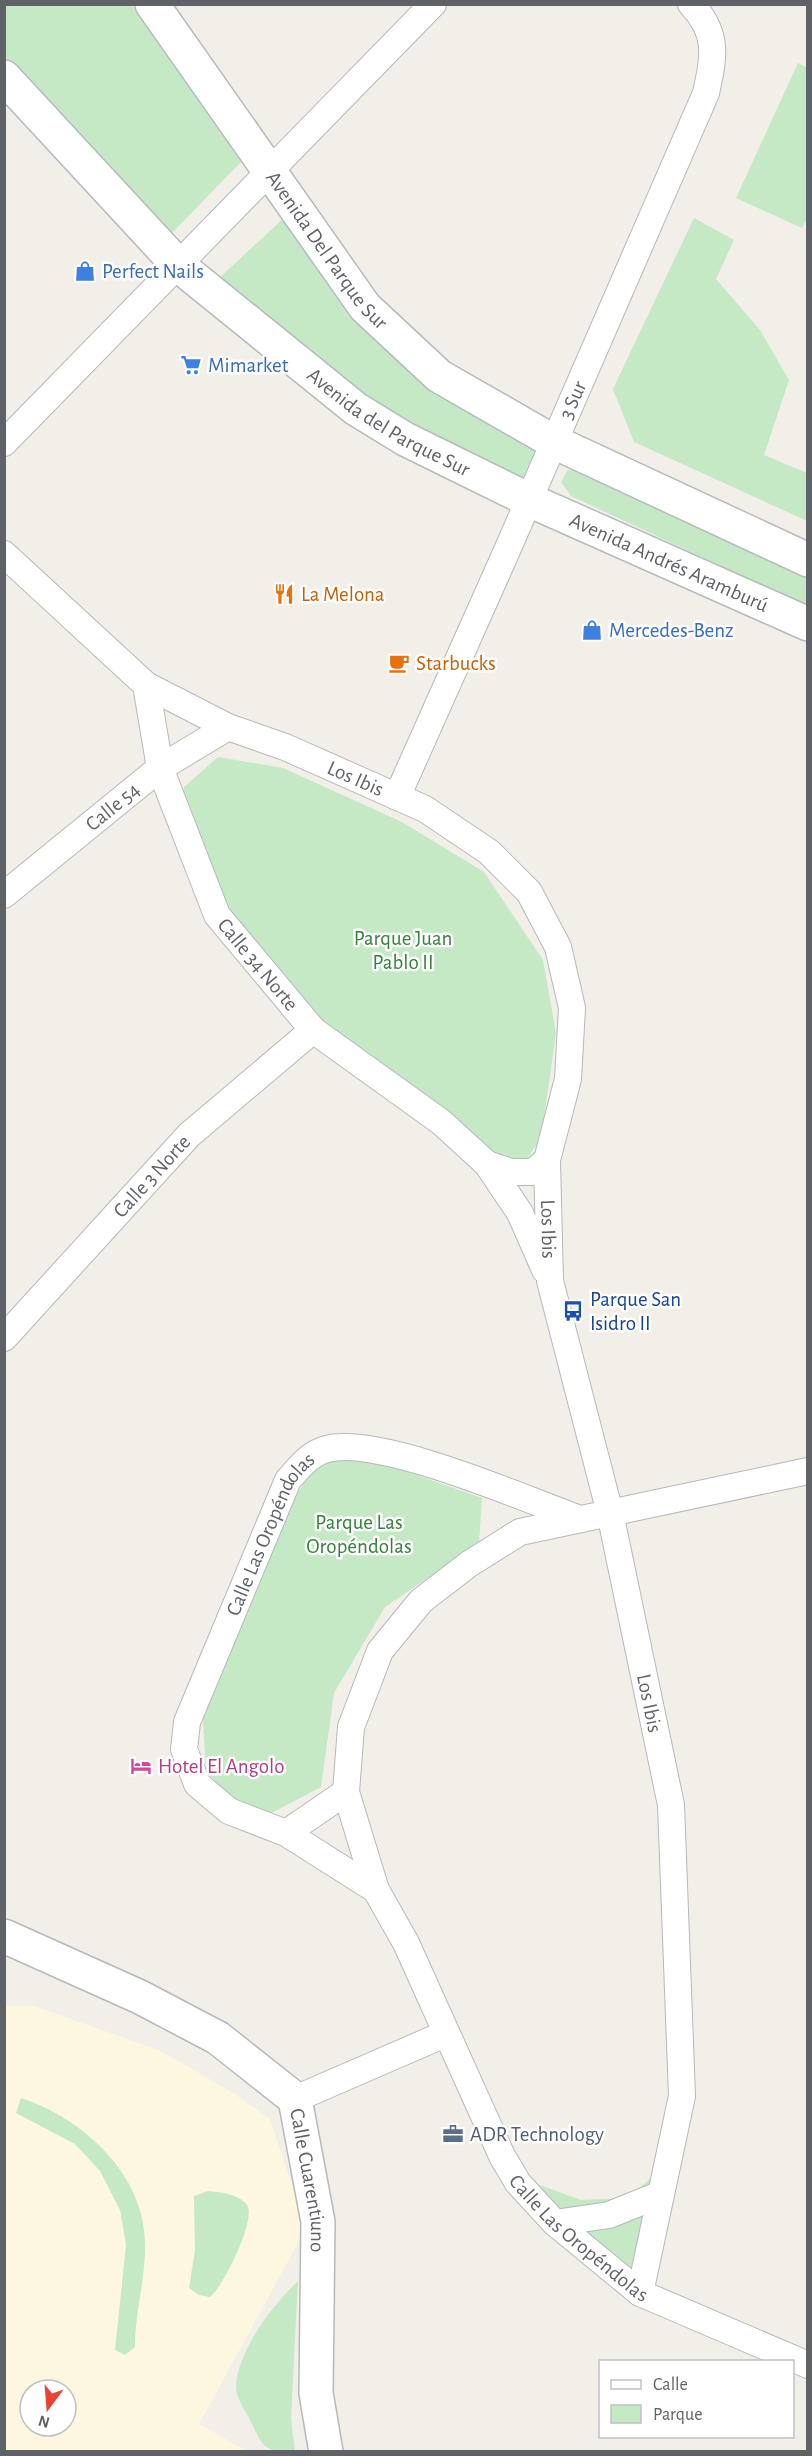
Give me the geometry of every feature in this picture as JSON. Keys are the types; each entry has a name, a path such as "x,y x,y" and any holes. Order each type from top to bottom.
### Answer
{"main road":[{"name":"Avenida Del Parque Sur","path":"152,4 373,315 439,376 554,442"},
{"name":"Avenida del Parque Sur","path":"4,77 178,265 356,409 405,439 529,500"},
{"path":"554,442 807,560"},
{"name":"Avenida Andrés Aramburú","path":"529,500 807,624"},
{"name":"Calle Cuarentiuno","path":"4,1936 140,1997 218,2038 295,2099 318,2222 316,2393 326,2451"}],"street":[{"path":"4,443 433,4"},
{"name":"3 Sur","path":"397,797 706,93 715,53 706,20 691,4"},
{"name":"Los Ibis","path":"4,554 146,685 228,727 285,747 425,809 489,852 529,892 558,947 572,1008 568,1079 547,1160 550,1281 610,1513 671,1805 682,2096 640,2293"},
{"name":"Calle 34 Norte","path":"146,685 160,768 216,915 312,1030 441,1122 487,1164 520,1213 550,1281"},
{"name":"Calle 54","path":"4,895 160,768 228,727"},
{"name":"Calle 3 Norte","path":"4,1338 189,1135 312,1030"},
{"name":"Calle 34 Norte","path":"487,1164 511,1172 533,1172 547,1160"},
{"name":"Calle Las Oropéndolas","path":"376,1890 286,1833 229,1811 197,1784 184,1749 187,1722 288,1480 306,1460 325,1449 346,1446 428,1464 581,1519"},
{"name":"Calle Las Oropéndolas","path":"807,1471 520,1532 469,1564 421,1601 380,1651 351,1726 346,1792 376,1890 406,1943 445,2034 502,2156 518,2183 555,2223 640,2293 807,2365"},
{"path":"286,1833 346,1792"},
{"path":"295,2099 445,2034"},
{"path":"555,2223 609,2215 660,2194"}],"shaded area":[{"path":"5,2006 34,2006 161,2051 233,2093 270,2119 303,2218 299,2241 199,2424 247,2451 5,2452"}],"green space":[{"path":"4,5 132,5 241,162 167,238 5,57"},
{"path":"798,63 808,68 808,217 802,228 736,198"},
{"path":"286,216 538,447 524,478 407,427 358,397 217,280"},
{"path":"694,218 734,240 716,279 760,330 789,380 764,455 807,473 807,521 634,442 613,389"},
{"path":"573,468 807,571 807,606 571,496 561,482 567,471"},
{"name":"Parque Juan Pablo II","path":"218,757 283,768 402,822 484,872 543,960 556,1033 541,1139 522,1165 492,1157 306,1014 225,902 183,806 184,787"},
{"name":"Parque Las Oropéndolas","path":"357,1454 482,1498 479,1543 385,1607 334,1693 321,1787 264,1817 225,1792 206,1771 203,1719 291,1502 318,1464"},
{"path":"21,2098 44,2107 88,2135 107,2153 123,2174 135,2197 143,2221 145,2260 135,2347 125,2355 115,2350 126,2245 120,2210 100,2171 75,2144 16,2113"},
{"path":"652,2177 633,2275 552,2216 537,2184 581,2200 628,2198"},
{"path":"208,2191 239,2198 247,2205 249,2213 237,2252 223,2280 210,2297 199,2295 189,2288 195,2250 194,2196"},
{"path":"298,2281 291,2419 295,2451 277,2451 267,2447 259,2438 236,2388 242,2359 249,2344 277,2303"}],"place":[{"name":"Perfect Nails","path":"85,271"},
{"name":"Mimarket","path":"191,365"},
{"name":"La Melona","path":"284,594"},
{"name":"Mercedes-Benz","path":"592,630"},
{"name":"Starbucks","path":"399,663"},
{"name":"Parque San Isidro II","path":"573,1311"},
{"name":"Hotel El Angolo","path":"141,1766"},
{"name":"ADR Technology","path":"453,2134"}]}
